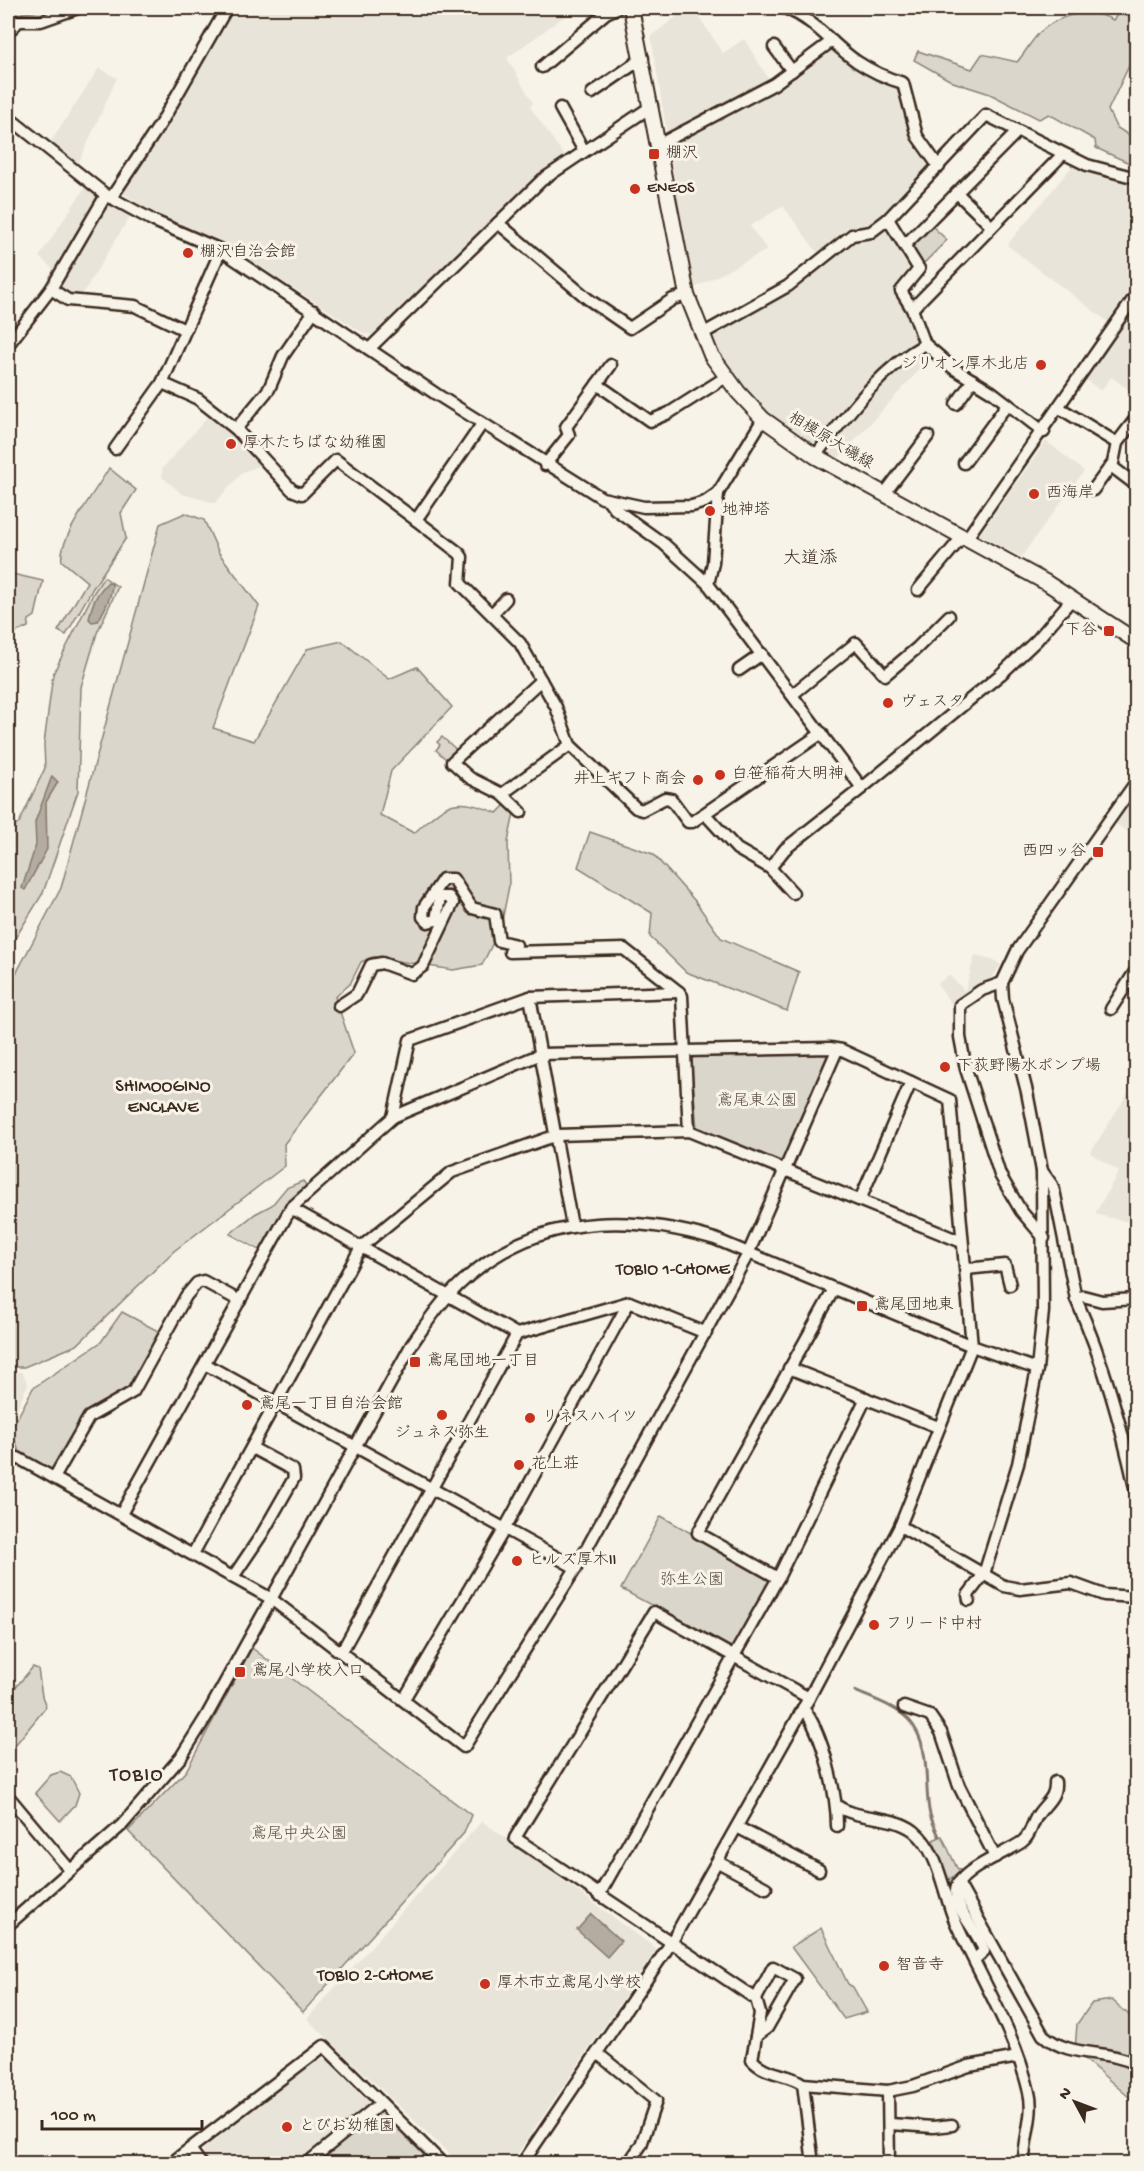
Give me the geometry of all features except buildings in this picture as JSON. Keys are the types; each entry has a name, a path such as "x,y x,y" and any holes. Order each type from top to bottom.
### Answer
{"main road":[{"name":"相模原大磯線","path":"631,8 660,144 687,295 711,355 726,377 764,419 814,456 965,537 1137,640"}],"street":[{"path":"8,32 19,21 41,21 78,8"},
{"path":"8,345 51,289 108,196 208,45 225,11 220,8"},
{"path":"542,68 564,42 617,8"},
{"path":"785,8 806,17 855,61 881,76 903,83 917,136 939,167"},
{"path":"660,144 774,84 832,41"},
{"path":"774,47 792,71"},
{"path":"595,87 643,58"},
{"path":"369,349 542,180 652,106"},
{"path":"560,108 566,116 562,123 584,151"},
{"path":"702,333 788,286 852,235 871,232 888,219 986,115 1087,165 1137,178"},
{"path":"8,117 108,196 154,220 221,250 545,465 609,501 644,507 692,506 705,502 718,493 764,419"},
{"path":"905,245 1017,132"},
{"path":"912,309 1063,154"},
{"path":"957,193 991,226"},
{"path":"888,219 920,269 901,291 912,309 925,344 953,368 1044,432"},
{"path":"498,223 588,299 630,328 673,299 687,295"},
{"path":"114,449 162,382 221,250"},
{"path":"51,289 68,300 135,306 185,330"},
{"path":"923,588 965,537 1044,432 1058,407 1137,295"},
{"path":"236,429 269,389 283,356 314,311"},
{"path":"814,456 856,402 906,355 925,344"},
{"path":"545,465 569,435 566,427 611,365"},
{"path":"597,384 650,421 669,413 726,377"},
{"path":"956,404 973,380"},
{"path":"162,382 198,399 236,429 292,490 302,494 336,460 459,553 462,557 460,583 493,613 520,643 556,707 570,745 636,808 642,810 665,798 671,799 688,822 705,814 822,733"},
{"path":"964,464 1006,406"},
{"path":"1058,407 1117,444"},
{"path":"1093,490 1111,466 1117,444 1127,437 1137,418"},
{"path":"416,520 482,424"},
{"path":"885,493 928,436"},
{"path":"1111,466 1137,485"},
{"path":"708,584 713,562 718,493"},
{"path":"609,501 615,509 664,544 708,584 862,788"},
{"path":"493,613 506,599"},
{"path":"770,868 785,849 1001,674 1037,640 1072,599"},
{"path":"793,694 856,643 880,673 885,675 948,621"},
{"path":"739,670 762,654"},
{"path":"521,812 502,794 470,777 452,762 541,680"},
{"path":"502,794 570,745"},
{"path":"969,1600 968,1595 984,1574 1018,1464 1037,1369 1043,1311 1042,1171 1027,1092 1003,999 1002,983 1017,951 1137,782"},
{"path":"705,814 737,849 770,868 793,893"},
{"path":"339,1006 357,994 371,965 382,963 412,974 423,966 453,903 449,897 441,897 436,920 428,922 423,917 424,907 443,879 453,879 472,908 495,914 499,941 514,949 536,951 624,949 679,992 682,996 689,1131"},
{"path":"1111,1009 1137,970"},
{"path":"1002,983 982,990 960,1005 960,1037 966,1069 1000,1175 1021,1211 1044,1238"},
{"path":"393,1117 410,1040 530,997 679,992"},
{"path":"530,997 572,1227"},
{"path":"121,1514 291,1208 393,1117 541,1054 685,1050 842,1050 950,1100 972,1346 900,1526 809,1698 672,1943 522,2163"},
{"path":"8,1464 18,1458 270,1598 464,1747 576,1568 706,1333 748,1254 837,1050"},
{"path":"860,1200 911,1082"},
{"path":"193,1554 361,1247 452,1172 557,1135 689,1131 962,1242"},
{"path":"1042,1171 1052,1185 1055,1195 1076,1299 1095,1341 1116,1405 1137,1492"},
{"path":"291,1208 517,1334 629,1302 706,1333"},
{"path":"8,1925 122,1825 181,1757 206,1717 412,1344 448,1296 467,1277 494,1258 539,1236 572,1227 603,1222 637,1222 675,1227 715,1239 972,1346 1037,1369"},
{"path":"966,1269 1005,1265 1010,1285"},
{"path":"54,1478 89,1417 133,1392 186,1296 197,1283 203,1281 240,1301"},
{"path":"778,1578 698,1533 834,1289"},
{"path":"1076,1299 1083,1296 1102,1300 1137,1299"},
{"path":"404,1699 504,1530 629,1302"},
{"path":"342,1652 517,1334"},
{"path":"205,1364 576,1568"},
{"path":"789,1368 938,1427"},
{"path":"599,1895 778,1578 866,1398"},
{"path":"233,1577 262,1534 294,1478 292,1470 252,1448"},
{"path":"900,1526 1004,1586 1020,1588 1071,1583 1104,1595 1137,1597"},
{"path":"809,1698 654,1612 515,1838 756,1999 760,2013 752,2060 758,2067 796,2079 803,2084 888,2091 914,2086 969,2066 1018,2057"},
{"path":"904,1707 930,1716 941,1732 959,1786 995,1857"},
{"path":"803,1708 820,1738 837,1806 837,1826"},
{"path":"975,1959 982,1954 983,1947 960,1906 956,1892 958,1883 969,1872 1025,1840 1037,1815 1052,1798 1055,1791 1054,1782"},
{"path":"8,1796 70,1870"},
{"path":"837,1806 846,1812 893,1821 919,1836 931,1853 955,1920 975,1959 1018,2057 1029,2092 1031,2108 1023,2146 1024,2163"},
{"path":"737,1827 819,1870"},
{"path":"718,1862 766,1888"},
{"path":"958,1883 1043,2035 1056,2046 1068,2051 1117,2056 1137,2064"},
{"path":"756,1999 772,1967 795,1979 766,2028 756,2036"},
{"path":"170,2163 191,2150 324,2046 439,2162"},
{"path":"597,2053 656,2101 641,2145 628,2163"},
{"path":"803,2084 813,2163"},
{"path":"888,2091 889,2163"},
{"path":"306,2163 381,2103"},
{"path":"890,2124 933,2127 952,2125"},
{"path":"191,2150 201,2163"}],"shaded area":[{"path":"227,8 576,8 507,58 533,103 530,107 566,158 543,174 372,335 365,334 221,242 143,207 123,193 123,188 202,55 214,42 230,11"},
{"path":"688,8 693,8 723,53 744,39 774,88 832,45 902,86 934,166 880,221 820,256 783,206 750,226 767,250 692,289 651,36"},
{"path":"99,68 117,78 78,164 50,143"},
{"path":"1074,164 1136,181 1136,280 1108,322 1007,245"},
{"path":"86,186 98,195 99,201 58,273 39,257"},
{"path":"106,202 131,215 80,298 69,297 57,289"},
{"path":"883,225 888,227 914,266 913,271 898,286 898,291 921,341 817,447 787,429 757,403 727,365 709,332 854,237"},
{"path":"1136,301 1136,395 1111,377 1101,391 1082,377"},
{"path":"923,347 933,355 836,461 820,452 857,404"},
{"path":"211,413 219,418 264,464 243,472 215,503 182,494 162,477 162,469"},
{"path":"1046,441 1084,471 1021,557 979,535"},
{"path":"108,582 112,584 107,603 98,621 92,622 89,619 93,603"},
{"path":"52,776 58,782 46,802 47,849 25,890 22,888 36,845 35,822"},
{"path":"1129,804 1136,809 1136,837 1116,824"},
{"path":"975,955 992,959 1001,965 988,983 952,1005 937,984 949,975 965,991"},
{"path":"1128,1093 1136,1098 1136,1224 1095,1214 1119,1171 1090,1153"},
{"path":"8,1371 22,1372 28,1384 8,1429"},
{"name":"厚木市立鳶尾小学校","path":"482,1821 657,1949 511,2163 459,2163 307,2019"},
{"path":"591,1914 621,1941 607,1957 577,1930"},
{"name":"とびお幼稚園","path":"318,2058 327,2059 338,2069 370,2100 370,2106 297,2163 209,2163 202,2154 205,2148"}],"green space":[{"path":"8,8 55,8 19,14 8,19"},
{"path":"1121,10 1136,20 1136,51 1108,110 1116,127 1136,140 1136,166 1096,148 1095,140 1049,114 1039,119 990,94 953,82 914,60 918,51 972,69 982,54 1017,62 1040,32 1056,21 1085,13 1113,20"},
{"path":"930,224 947,240 922,265 911,248 911,244"},
{"path":"109,468 136,490 121,513 126,538 66,635 58,631 87,582 62,561 62,552 72,528"},
{"path":"185,513 204,520 219,553 259,606 213,728 254,741 307,649 342,641 389,679 417,667 452,707 391,771 380,815 414,833 451,805 470,804 497,813 505,805 514,813 508,842 509,886 501,926 482,965 453,970 373,957 361,962 350,984 335,997 354,1053 284,1144 285,1166 174,1251 77,1345 24,1367 8,1367 8,989 61,888 160,524"},
{"path":"8,573 43,581 35,616 29,620 28,627 12,634 8,640"},
{"path":"104,577 118,587 97,633 81,687 78,791 43,893 8,950 8,824 14,827 19,823 45,768 44,744 53,674 94,592"},
{"path":"442,737 458,751 448,761 436,750 440,745 437,742"},
{"path":"590,832 653,854 695,901 721,938 799,972 787,1011 686,972 650,937 652,913 578,867"},
{"name":"鳶尾東公園","path":"829,1053 830,1057 785,1160 780,1162 697,1129 691,1059 696,1056"},
{"path":"303,1181 306,1185 305,1191 261,1251 230,1234 255,1214 272,1205 286,1188"},
{"path":"122,1312 160,1332 131,1386 127,1391 86,1412 55,1468 50,1469 20,1454 11,1430 33,1388 101,1342"},
{"name":"弥生公園","path":"661,1516 769,1578 769,1582 731,1648 621,1589"},
{"name":"鳶尾中央公園","path":"252,1648 471,1815 464,1833 303,2012 128,1831 186,1771"},
{"path":"33,1667 38,1669 46,1707 8,1754 8,1696"},
{"path":"60,1772 71,1777 79,1793 75,1805 60,1821 35,1793 51,1775"},
{"path":"942,1836 957,1868 962,1871 948,1880 933,1840"},
{"path":"821,1928 848,1984 853,1987 867,2012 844,2019 791,1947"},
{"path":"1112,2000 1136,2021 1136,2103 1075,2051 1077,2024 1092,2003"},
{"path":"377,2112 382,2112 427,2158 428,2163 316,2164"}],"waterway":[{"path":"855,1691 884,1703 904,1715 916,1730 924,1751 930,1813 939,1836"}],"place":[{"name":"棚沢","path":"654,154"},
{"name":"ENEOS","path":"635,189"},
{"name":"棚沢自治会館","path":"188,253"},
{"name":"ジリオン厚木北店","path":"1041,365"},
{"name":"厚木たちばな幼稚園","path":"231,444"},
{"name":"西海岸","path":"1034,494"},
{"name":"地神塔","path":"710,511"},
{"name":"下谷","path":"1109,631"},
{"name":"ヴェスタ","path":"888,703"},
{"name":"白笹稲荷大明神","path":"720,775"},
{"name":"井上ギフト商会","path":"698,780"},
{"name":"西四ッ谷","path":"1098,852"},
{"name":"下荻野陽水ポンプ場","path":"945,1067"},
{"name":"鳶尾団地東","path":"862,1306"},
{"name":"鳶尾団地一丁目","path":"415,1362"},
{"name":"鳶尾一丁目自治会館","path":"247,1405"},
{"name":"ジュネス弥生","path":"442,1415"},
{"name":"リネスハイツ","path":"530,1418"},
{"name":"花上荘","path":"519,1465"},
{"name":"ヒルズ厚木II","path":"517,1561"},
{"name":"フリード中村","path":"874,1625"},
{"name":"鳶尾小学校入口","path":"240,1672"},
{"name":"智音寺","path":"884,1966"},
{"name":"厚木市立鳶尾小学校","path":"485,1984"},
{"name":"とびお幼稚園","path":"287,2127"}],"district":[{"name":"大道添","path":"810,559"},
{"name":"SHIMOOGINO ENCLAVE","path":"163,1097"},
{"name":"TOBIO 1-CHOME","path":"673,1270"},
{"name":"TOBIO","path":"137,1776"},
{"name":"TOBIO 2-CHOME","path":"375,1976"}]}
